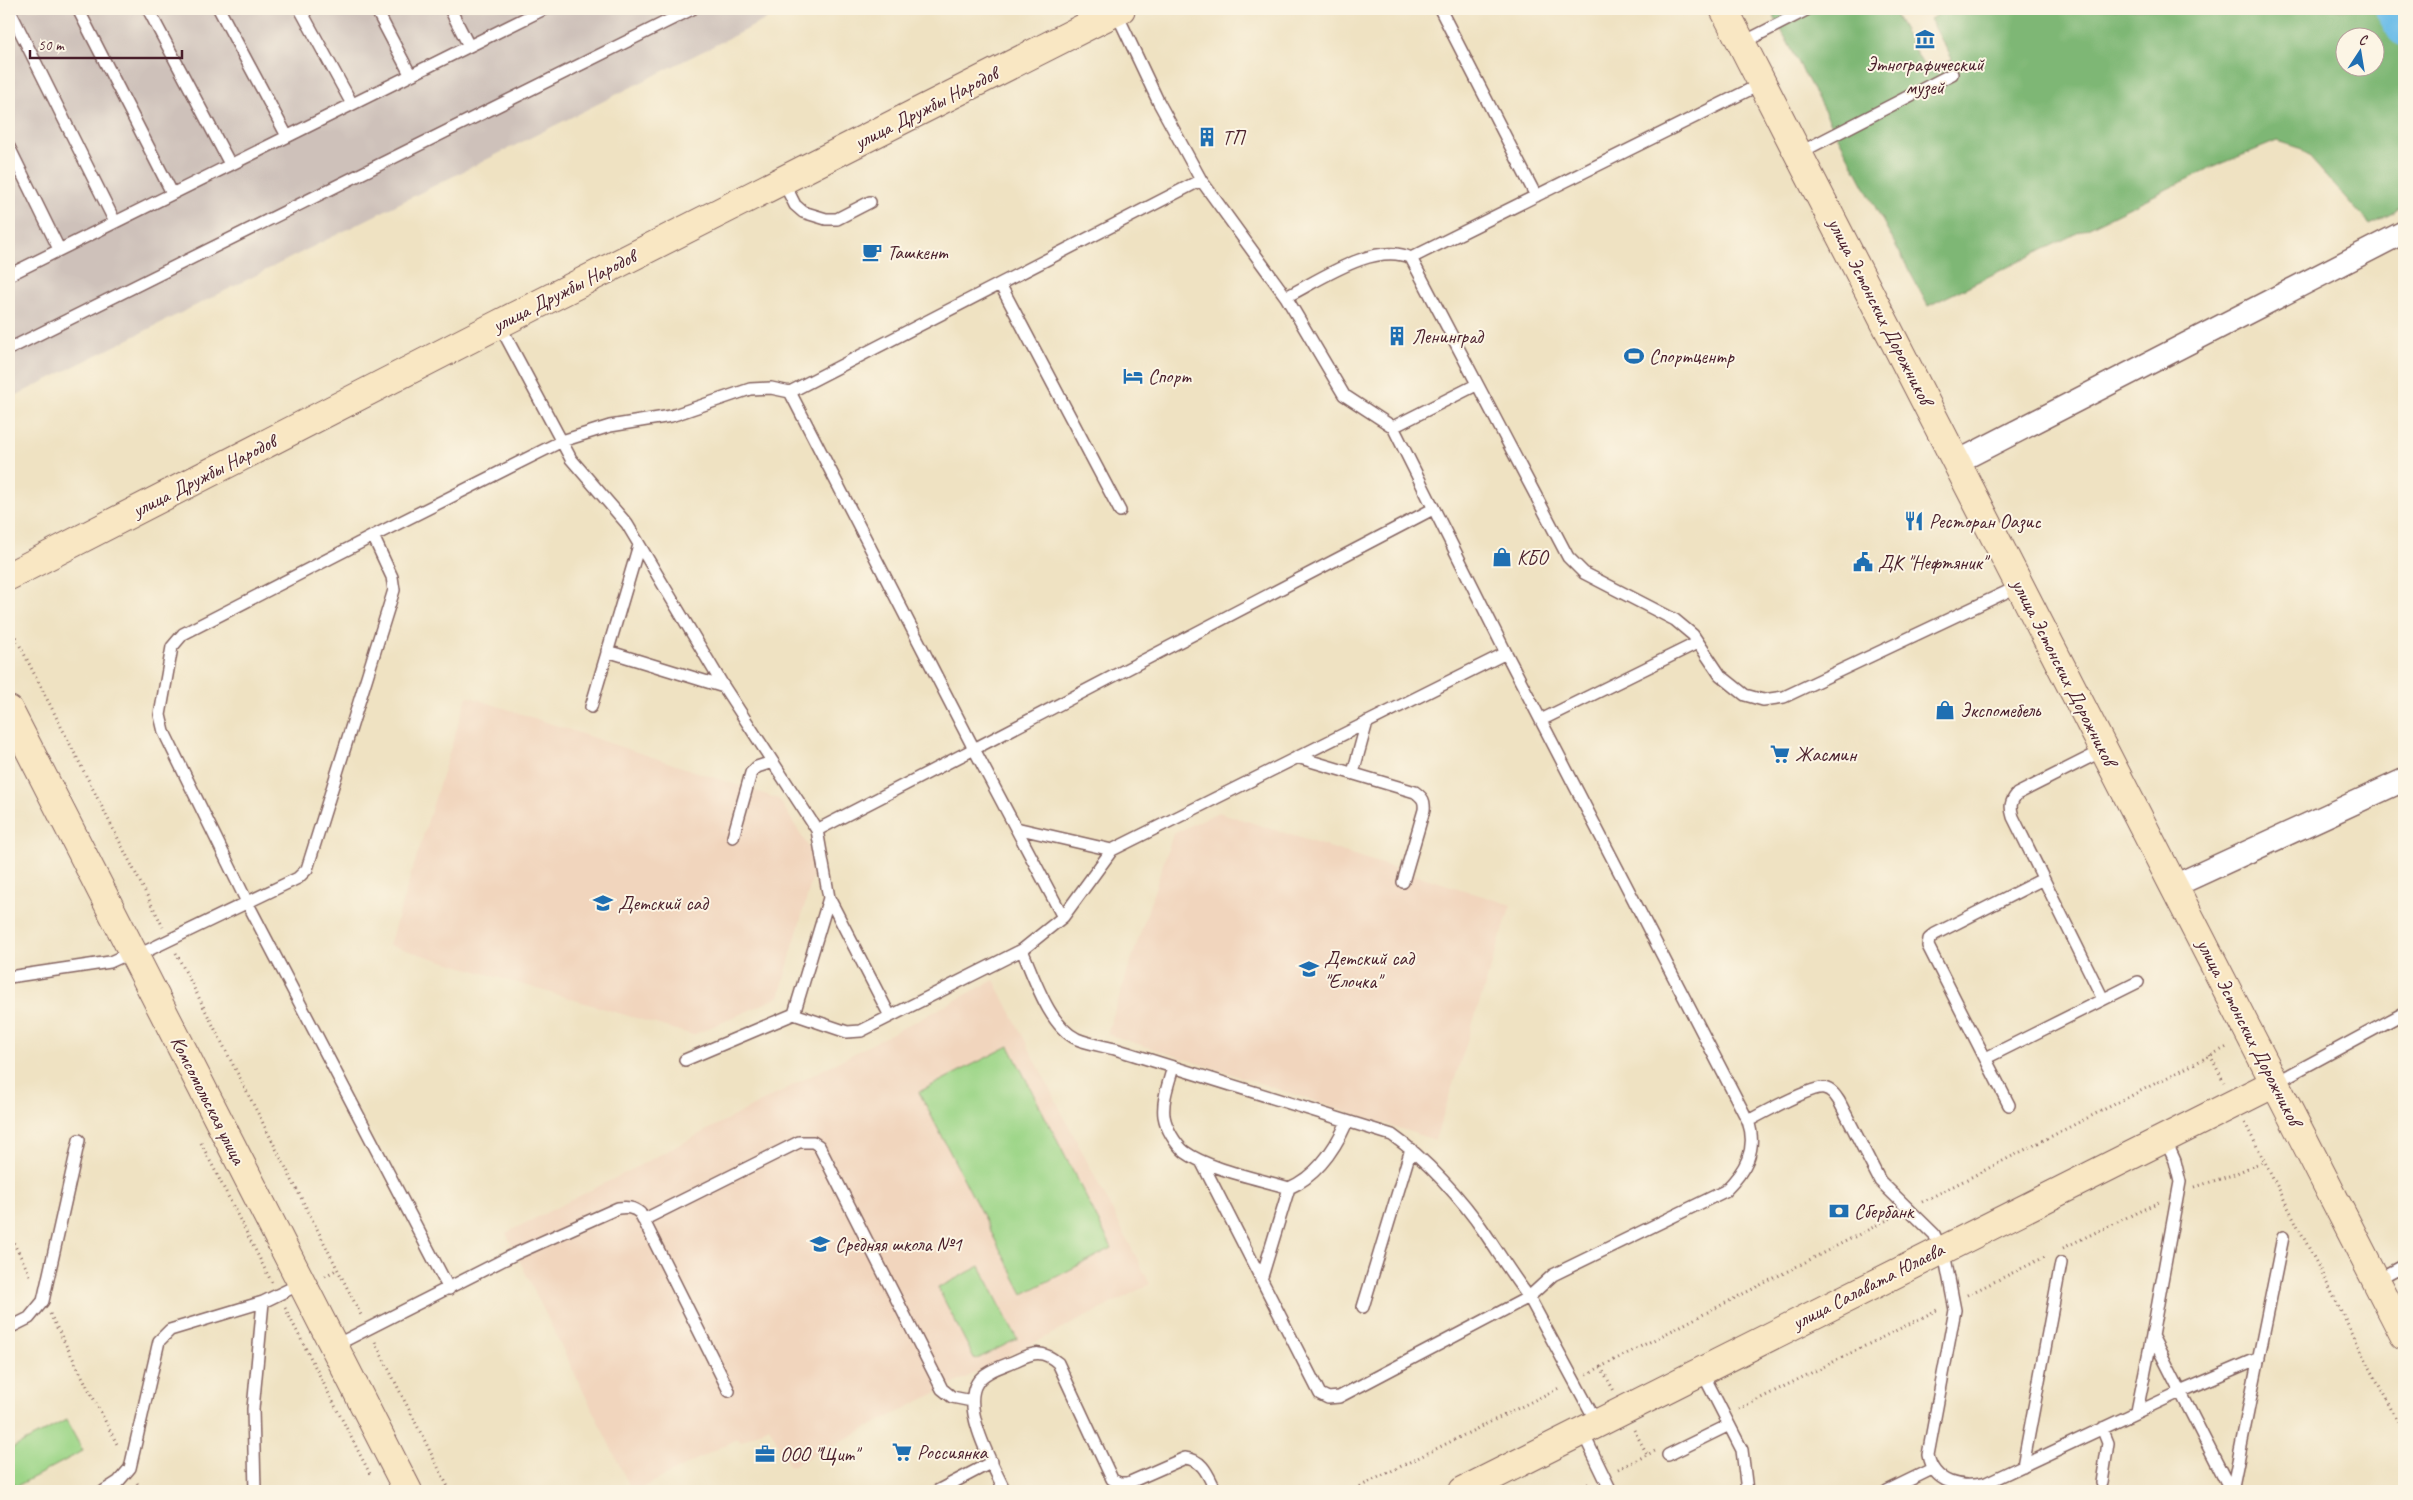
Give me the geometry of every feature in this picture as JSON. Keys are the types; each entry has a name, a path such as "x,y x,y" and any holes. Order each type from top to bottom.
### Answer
{"main road":[{"name":"улица Эстонских Дорожников","path":"1724,9 2404,1335"},
{"name":"улица Дружбы Народов","path":"9,576 499,324 1118,10"},
{"name":"Комсомольская улица","path":"9,710 408,1491"},
{"name":"улица Салавата Юлаева","path":"1463,1491 2275,1083"}],"street":[{"path":"1957,462 2404,232"},
{"path":"2174,886 2404,780"}],"lane":[{"path":"9,9 115,222"},
{"path":"78,9 172,193"},
{"path":"148,9 230,164"},
{"path":"219,9 287,136"},
{"path":"300,9 352,104"},
{"path":"376,9 410,74"},
{"path":"450,9 469,46"},
{"path":"9,275 469,46 531,12 544,9"},
{"path":"9,349 692,9"},
{"path":"1440,9 1536,196"},
{"path":"1742,43 1808,9"},
{"path":"1118,10 1158,101 1201,180 1286,297 1344,394 1393,427 1506,653 1748,1121 1752,1134 1751,1152 1738,1178 1725,1191 1553,1275 1529,1297 1339,1396 1328,1398 1320,1394 1201,1162"},
{"path":"1799,153 1952,74"},
{"path":"1411,258 1763,83"},
{"path":"9,147 59,249"},
{"path":"449,1289 248,904 164,732 160,715 172,647 183,634 562,441 610,426 671,416 750,389 771,388 790,392 1201,180"},
{"path":"783,181 794,205 803,212 826,219 837,219 870,202"},
{"path":"1286,297 1367,256 1400,253 1411,258 1568,558 1584,573 1674,620 1697,642 1720,675 1745,695 1763,700 1784,697 2020,585"},
{"path":"1000,284 1120,511"},
{"path":"499,324 571,459 627,524 724,687 817,830 829,898 890,1016"},
{"path":"1393,427 1476,385"},
{"path":"790,392 1063,917"},
{"path":"817,830 1433,509"},
{"path":"9,977 110,962 133,954 170,940 248,904 298,878 307,869 394,590 392,577 373,536"},
{"path":"591,707 639,546"},
{"path":"1541,720 1697,642"},
{"path":"608,651 724,687"},
{"path":"685,1060 794,1014 847,1032 861,1031 1022,950 1063,917 1112,850 1506,653"},
{"path":"1353,773 1367,722"},
{"path":"2103,999 2010,808 2012,800 2017,794 2104,750"},
{"path":"1298,757 1415,792 1425,802 1403,882"},
{"path":"733,837 751,773 757,767 772,762"},
{"path":"1016,828 1112,850"},
{"path":"2009,1105 1928,946 1930,939 1935,934 2044,879"},
{"path":"794,1014 829,898"},
{"path":"1022,950 1048,1006 1062,1029 1076,1039 1392,1135 1411,1149 1472,1214 1514,1279 1529,1297 1574,1381 1604,1476 1612,1491"},
{"path":"1986,1058 2138,982"},
{"path":"2275,1083 2404,1013"},
{"path":"1173,1067 1164,1101 1164,1116 1176,1142 1184,1151 1201,1162 1289,1188 1302,1183 1329,1155 1339,1140 1347,1122"},
{"path":"1748,1121 1811,1091 1823,1088 1832,1092 1839,1101 1880,1181 1934,1234 1942,1249 1955,1301 1955,1310 1928,1446 1928,1455 1932,1469 1942,1479 1952,1484 1969,1486 1986,1483 2137,1411 2259,1358"},
{"path":"2137,1411 2179,1192 2179,1172 2165,1139"},
{"path":"9,1328 28,1318 43,1301 79,1140"},
{"path":"643,1220 799,1142 813,1142 819,1146 942,1389 952,1397 972,1401"},
{"path":"1363,1307 1411,1149"},
{"path":"1262,1280 1289,1188"},
{"path":"334,1346 515,1254 618,1208 635,1209 643,1220 729,1391"},
{"path":"2231,1491 2283,1237"},
{"path":"2023,1466 2061,1263"},
{"path":"2376,1280 2404,1265"},
{"path":"104,1491 118,1482 130,1468 159,1341 163,1335 170,1330 263,1302 302,1283"},
{"path":"255,1491 253,1409 263,1302"},
{"path":"2152,1336 2231,1491"},
{"path":"1005,1491 974,1420 972,1393 977,1381 988,1373 1032,1353 1041,1352 1058,1362 1112,1479 1128,1484 1185,1458 1195,1459 1202,1464 1216,1491"},
{"path":"1701,1370 1742,1450 1748,1491"},
{"path":"1668,1456 1727,1421"},
{"path":"2102,1428 2108,1443 2102,1483"},
{"path":"937,1491 992,1462"},
{"path":"1887,1491 1932,1469"}],"path":[{"path":"9,634 13,632 450,1491"},
{"path":"1351,1491 1574,1381 2234,1044"},
{"path":"2062,1249 2179,1192 2232,1176 2264,1161 2404,1434"},
{"path":"9,1234 142,1491"},
{"path":"1727,1421 1955,1301 2054,1253"},
{"path":"1574,1491 1656,1450"}],"shaded area":[{"path":"9,9 787,9 9,399"},
{"name":"Детский сад","path":"467,696 779,799 817,861 779,997 693,1035 389,945"},
{"name":"Детский сад \"Елочка\"","path":"1218,812 1511,905 1435,1140 1107,1034 1173,834"},
{"name":"Средняя школа №1","path":"994,980 1150,1284 790,1467 769,1427 740,1442 738,1438 636,1491 632,1491 506,1233 629,1171"}],"green space":[{"path":"1770,9 1892,9 1927,72 1952,59 1930,19 1948,9 2404,9 2404,204 2392,214 2370,225 2302,149 2277,141 2206,170 1928,306"},
{"path":"1009,1046 1112,1248 1023,1294 919,1092"},
{"path":"980,1266 1017,1339 975,1360 938,1288"},
{"path":"66,1420 83,1451 15,1487 9,1475 9,1450"}],"waterway":[{"path":"2393,9 2404,28"}],"place":[{"name":"Этнографический музей","path":"1925,39"},
{"name":"ТП","path":"1207,137"},
{"name":"Ташкент","path":"872,252"},
{"name":"Ленинград","path":"1397,336"},
{"name":"Спортцентр","path":"1634,356"},
{"name":"Спорт","path":"1133,376"},
{"name":"Ресторан Оазис","path":"1914,521"},
{"name":"КБО","path":"1502,557"},
{"name":"ДК \"Нефтяник\"","path":"1863,562"},
{"name":"Экспомебель","path":"1945,710"},
{"name":"Жасмин","path":"1780,754"},
{"name":"Детский сад","path":"603,903"},
{"name":"Детский сад \"Елочка\"","path":"1309,969"},
{"name":"Сбербанк","path":"1839,1211"},
{"name":"Средняя школа №1","path":"820,1244"},
{"name":"Россиянка","path":"902,1452"},
{"name":"ООО \"Щит\"","path":"765,1454"}]}
